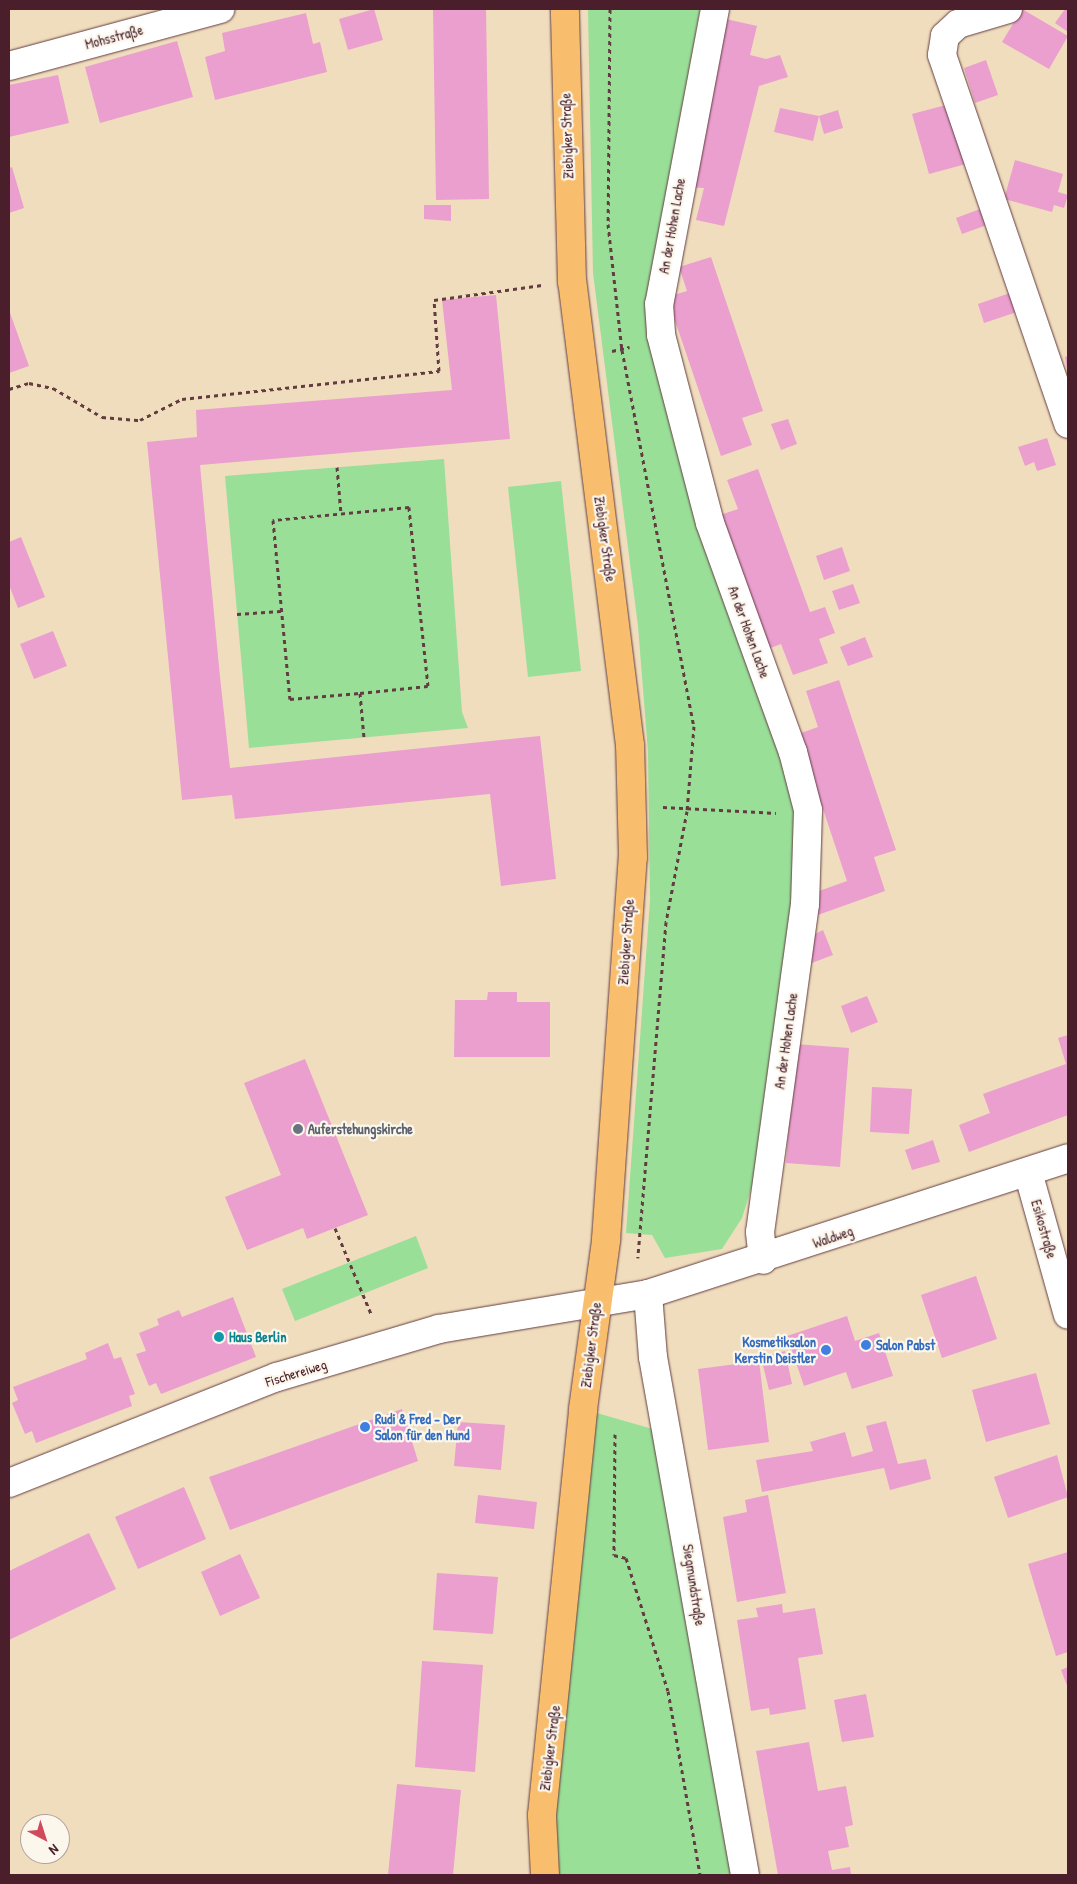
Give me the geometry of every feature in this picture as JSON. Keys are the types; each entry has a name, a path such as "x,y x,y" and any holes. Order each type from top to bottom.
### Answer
{"main road":[{"name":"Ziebigker Straße","path":"546,1875 542,1815 595,1306 606,1240 633,857 632,802 617,628 579,354 572,282 564,9"}],"street":[{"name":"Mohsstraße","path":"9,66 220,9"},
{"name":"An der Hohen Lache","path":"715,9 662,276 661,335 710,523 793,752 808,810 805,904 760,1232 762,1260"},
{"path":"1008,9 958,24 944,36 942,55 1068,424"},
{"name":"Waldweg","path":"595,1306 648,1294 762,1260 1068,1158"},
{"name":"Esikostraße","path":"1028,1172 1068,1315"},
{"name":"Siegmundstraße","path":"648,1294 653,1357 746,1875"},
{"name":"Fischereiweg","path":"9,1483 277,1377 488,1318 595,1306"}],"path":[{"path":"9,389 29,383 53,388 102,417 140,420 182,399 439,371 434,300 572,282"},
{"path":"579,354 622,350 661,335"},
{"path":"337,467 342,514"},
{"path":"410,507 428,686 290,699 281,611 273,520 410,507"},
{"path":"237,614 281,611"},
{"path":"360,693 364,738"},
{"path":"632,802 687,811 808,810"},
{"path":"335,1228 385,1347"},
{"path":"615,1428 614,1555 626,1558 668,1691 700,1875"}],"green space":[{"path":"588,9 700,9 654,272 797,798 798,897 756,1173 742,1218 722,1249 665,1258 652,1235 626,1233 650,900 648,752 638,626 593,273"},
{"path":"444,459 462,712 468,728 249,748 225,476"},
{"path":"561,481 581,671 528,677 508,487"},
{"path":"416,1236 428,1268 295,1321 282,1289"},
{"path":"583,1409 670,1434 745,1875 545,1875"}],"building":[{"path":"374,9 383,40 348,50 339,19"},
{"path":"433,9 486,9 489,199 436,200"},
{"path":"1022,9 1068,36 1049,69 1002,42"},
{"path":"1065,9 1068,9 1068,32 1055,23"},
{"path":"306,13 313,44 320,42 327,72 215,100 205,57 225,51 222,33"},
{"path":"726,19 757,26 750,55 766,59 780,55 788,77 759,86 724,226 696,220 704,188 687,187"},
{"path":"177,41 193,97 100,123 85,67"},
{"path":"986,60 998,95 975,103 964,68"},
{"path":"58,75 69,123 9,137 9,85"},
{"path":"946,105 966,164 929,174 912,114"},
{"path":"780,108 819,116 813,141 774,132"},
{"path":"838,110 843,128 824,134 819,116"},
{"path":"1015,160 1063,174 1058,192 1068,195 1064,208 1054,205 1052,212 1004,199"},
{"path":"12,167 24,208 9,213 9,168"},
{"path":"424,205 451,205 451,221 424,219"},
{"path":"980,209 987,225 962,234 956,218"},
{"path":"711,257 763,411 742,418 752,445 721,456 667,297 687,291 679,267"},
{"path":"1010,293 1017,312 984,323 978,304"},
{"path":"496,295 510,439 200,465 220,677 230,768 540,736 556,879 501,886 490,794 235,819 232,795 182,800 147,442 197,437 196,410 452,390 442,300"},
{"path":"9,310 29,366 9,373"},
{"path":"1068,356 1068,369 1067,369 1065,357"},
{"path":"788,419 797,444 781,450 771,424"},
{"path":"1047,438 1056,465 1037,471 1034,462 1025,466 1018,447"},
{"path":"758,469 810,612 825,607 835,633 819,639 828,663 793,675 781,644 765,650 717,516 738,509 727,480"},
{"path":"21,537 45,597 18,608 9,585 9,542"},
{"path":"842,547 850,571 824,580 816,556"},
{"path":"853,584 860,603 839,610 832,591"},
{"path":"53,631 67,666 34,679 20,644"},
{"path":"865,637 873,657 848,666 840,647"},
{"path":"839,680 896,850 874,857 885,891 815,916 808,895 847,881 798,734 818,727 806,691"},
{"path":"823,930 833,955 809,964 809,937"},
{"path":"488,992 517,992 517,1002 550,1002 550,1057 454,1057 455,1000 487,1000"},
{"path":"867,996 878,1022 851,1033 841,1006"},
{"path":"1068,1035 1068,1115 969,1152 959,1125 990,1113 983,1094 1066,1064 1058,1038"},
{"path":"795,1044 849,1048 840,1167 786,1163"},
{"name":"Auferstehungskirche","path":"305,1059 368,1215 307,1239 303,1228 247,1250 225,1197 281,1175 244,1083"},
{"path":"872,1087 912,1089 909,1134 870,1132"},
{"path":"933,1140 940,1162 912,1170 905,1150"},
{"path":"976,1276 997,1339 942,1358 921,1295"},
{"path":"233,1297 256,1357 161,1394 156,1383 149,1386 136,1354 146,1351 139,1333 159,1325 157,1319 179,1310 182,1317"},
{"path":"847,1316 855,1341 879,1333 893,1376 852,1389 846,1372 804,1386 787,1336"},
{"path":"108,1343 114,1359 121,1357 135,1394 129,1396 132,1406 36,1443 32,1431 25,1434 12,1403 18,1400 13,1387 87,1359 85,1353"},
{"path":"785,1351 792,1384 769,1390 761,1357"},
{"path":"759,1361 769,1442 708,1450 698,1369"},
{"path":"1036,1373 1050,1424 986,1442 972,1390"},
{"path":"402,1409 418,1461 230,1530 209,1477"},
{"path":"886,1421 898,1464 926,1459 931,1479 890,1490 884,1468 762,1492 756,1460 813,1451 810,1442 845,1432 852,1457 873,1451 866,1426"},
{"path":"458,1422 505,1425 501,1470 454,1466"},
{"path":"1057,1455 1068,1497 1008,1518 994,1477"},
{"path":"184,1487 206,1539 138,1569 115,1517"},
{"path":"478,1495 537,1502 534,1529 475,1523"},
{"path":"768,1495 786,1593 737,1602 723,1517 747,1512 745,1500"},
{"path":"89,1533 116,1589 9,1640 9,1571"},
{"path":"1068,1552 1068,1652 1056,1656 1028,1564"},
{"path":"240,1554 260,1598 220,1616 201,1572"},
{"path":"437,1573 498,1577 493,1634 433,1630"},
{"path":"782,1604 783,1613 815,1608 823,1654 798,1658 806,1709 770,1715 769,1708 751,1711 737,1620 758,1617 756,1608"},
{"path":"422,1661 483,1665 475,1772 415,1767"},
{"path":"1068,1667 1068,1688 1061,1670"},
{"path":"866,1694 874,1737 842,1742 834,1700"},
{"path":"809,1742 818,1791 846,1786 853,1825 845,1827 849,1847 828,1851 832,1870 850,1867 851,1875 778,1875 756,1751"},
{"path":"397,1784 461,1790 453,1875 388,1875"}],"place":[{"name":"Auferstehungskirche","path":"298,1129"},
{"name":"Haus Berlin","path":"219,1337"},
{"name":"Salon Pabst","path":"866,1345"},
{"name":"Kosmetiksalon Kerstin Deistler","path":"826,1350"},
{"name":"Rudi & Fred - Der Salon für den Hund","path":"365,1427"}]}
